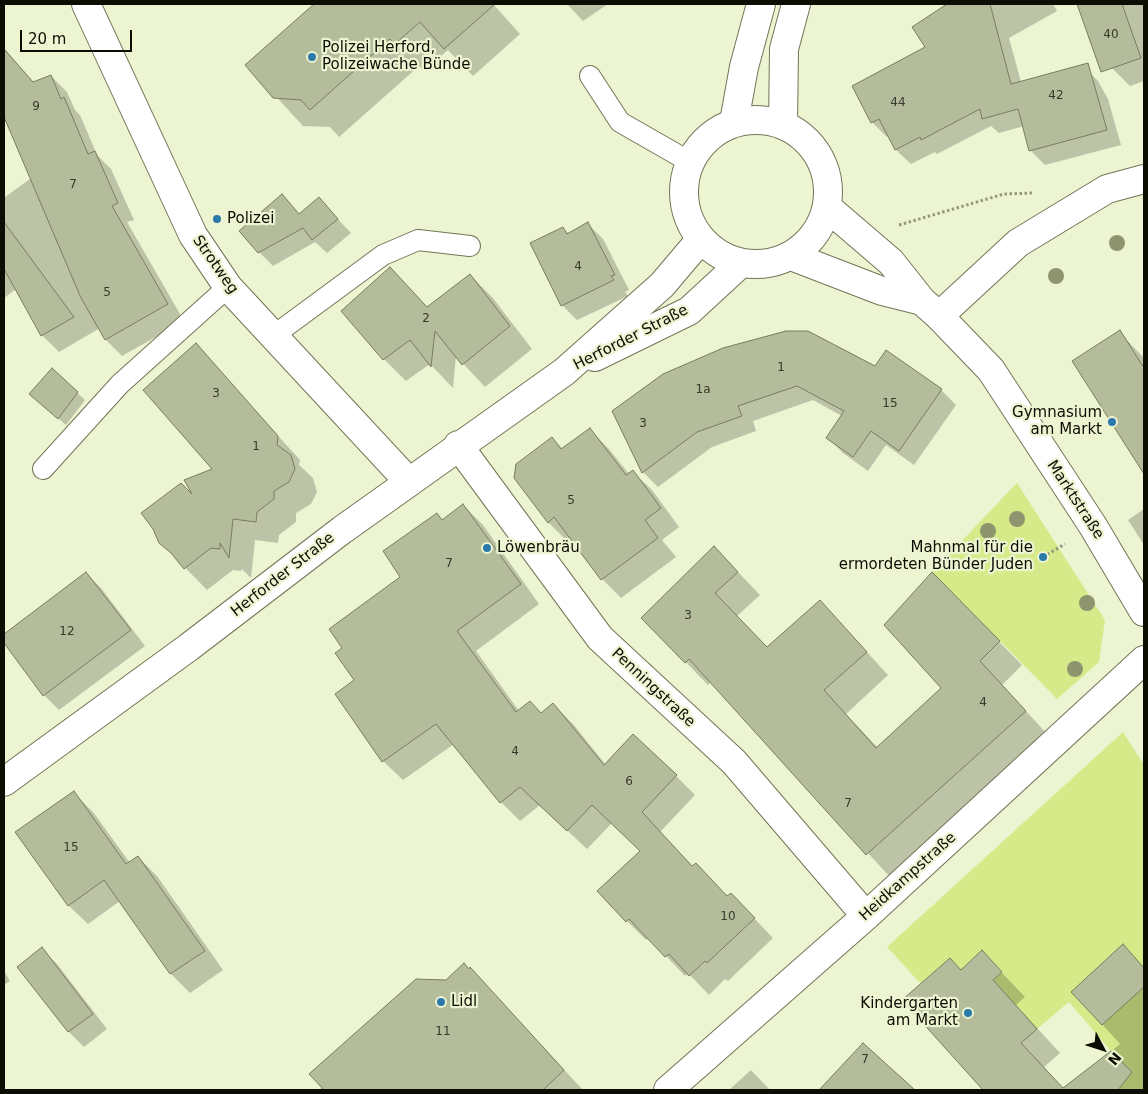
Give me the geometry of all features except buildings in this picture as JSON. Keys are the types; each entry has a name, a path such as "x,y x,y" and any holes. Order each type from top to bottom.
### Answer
{"street":[{"name":"Strotweg","path":"86,4 193,235 228,287 409,482"},
{"path":"734,122 744,67 761,4"},
{"path":"784,124 784,49 796,4"},
{"path":"759,119 784,124 812,144 827,174 828,208 815,236 792,256 766,265 740,264 718,255 701,239 687,215 683,188 690,162 708,138 734,122 759,119"},
{"path":"792,256 931,309 1018,243 1107,189 1144,179"},
{"name":"Marktstraße","path":"828,208 891,262 931,309 991,370 1093,526 1144,612"},
{"name":"Herforder Straße","path":"4,782 63,741 458,445 564,372 662,285 701,239"},
{"name":"Herforder Straße","path":"564,372 689,311 740,264"},
{"name":"Penningstraße","path":"458,445 600,638 734,762 866,916"},
{"name":"Heidkampstraße","path":"668,1090 866,916 1144,660"}],"lane":[{"path":"590,76 620,122 690,162"},
{"path":"273,336 383,255 418,240 470,246"},
{"path":"43,469 120,384 228,287"}],"path":[{"path":"876,248 897,226 1004,194 1042,192"}],"green space":[{"path":"1017,483 1105,620 1099,662 1057,699 932,572"},
{"path":"1123,732 1144,765 1144,1090 1118,1090 1132,1071 1111,1051 1069,1002 1037,1029 993,980 1002,972 982,951 961,970 950,958 921,984 887,947"}],"place":[{"name":"Polizei Herford, Polizeiwache Bünde","path":"312,57"},
{"name":"Polizei","path":"217,219"},
{"name":"Gymnasium am Markt","path":"1112,422"},
{"name":"Löwenbräu","path":"487,548"},
{"name":"Mahnmal für die ermordeten Bünder Juden","path":"1043,557"},
{"name":"Lidl","path":"441,1002"},
{"name":"Kindergarten am Markt","path":"968,1013"}]}
